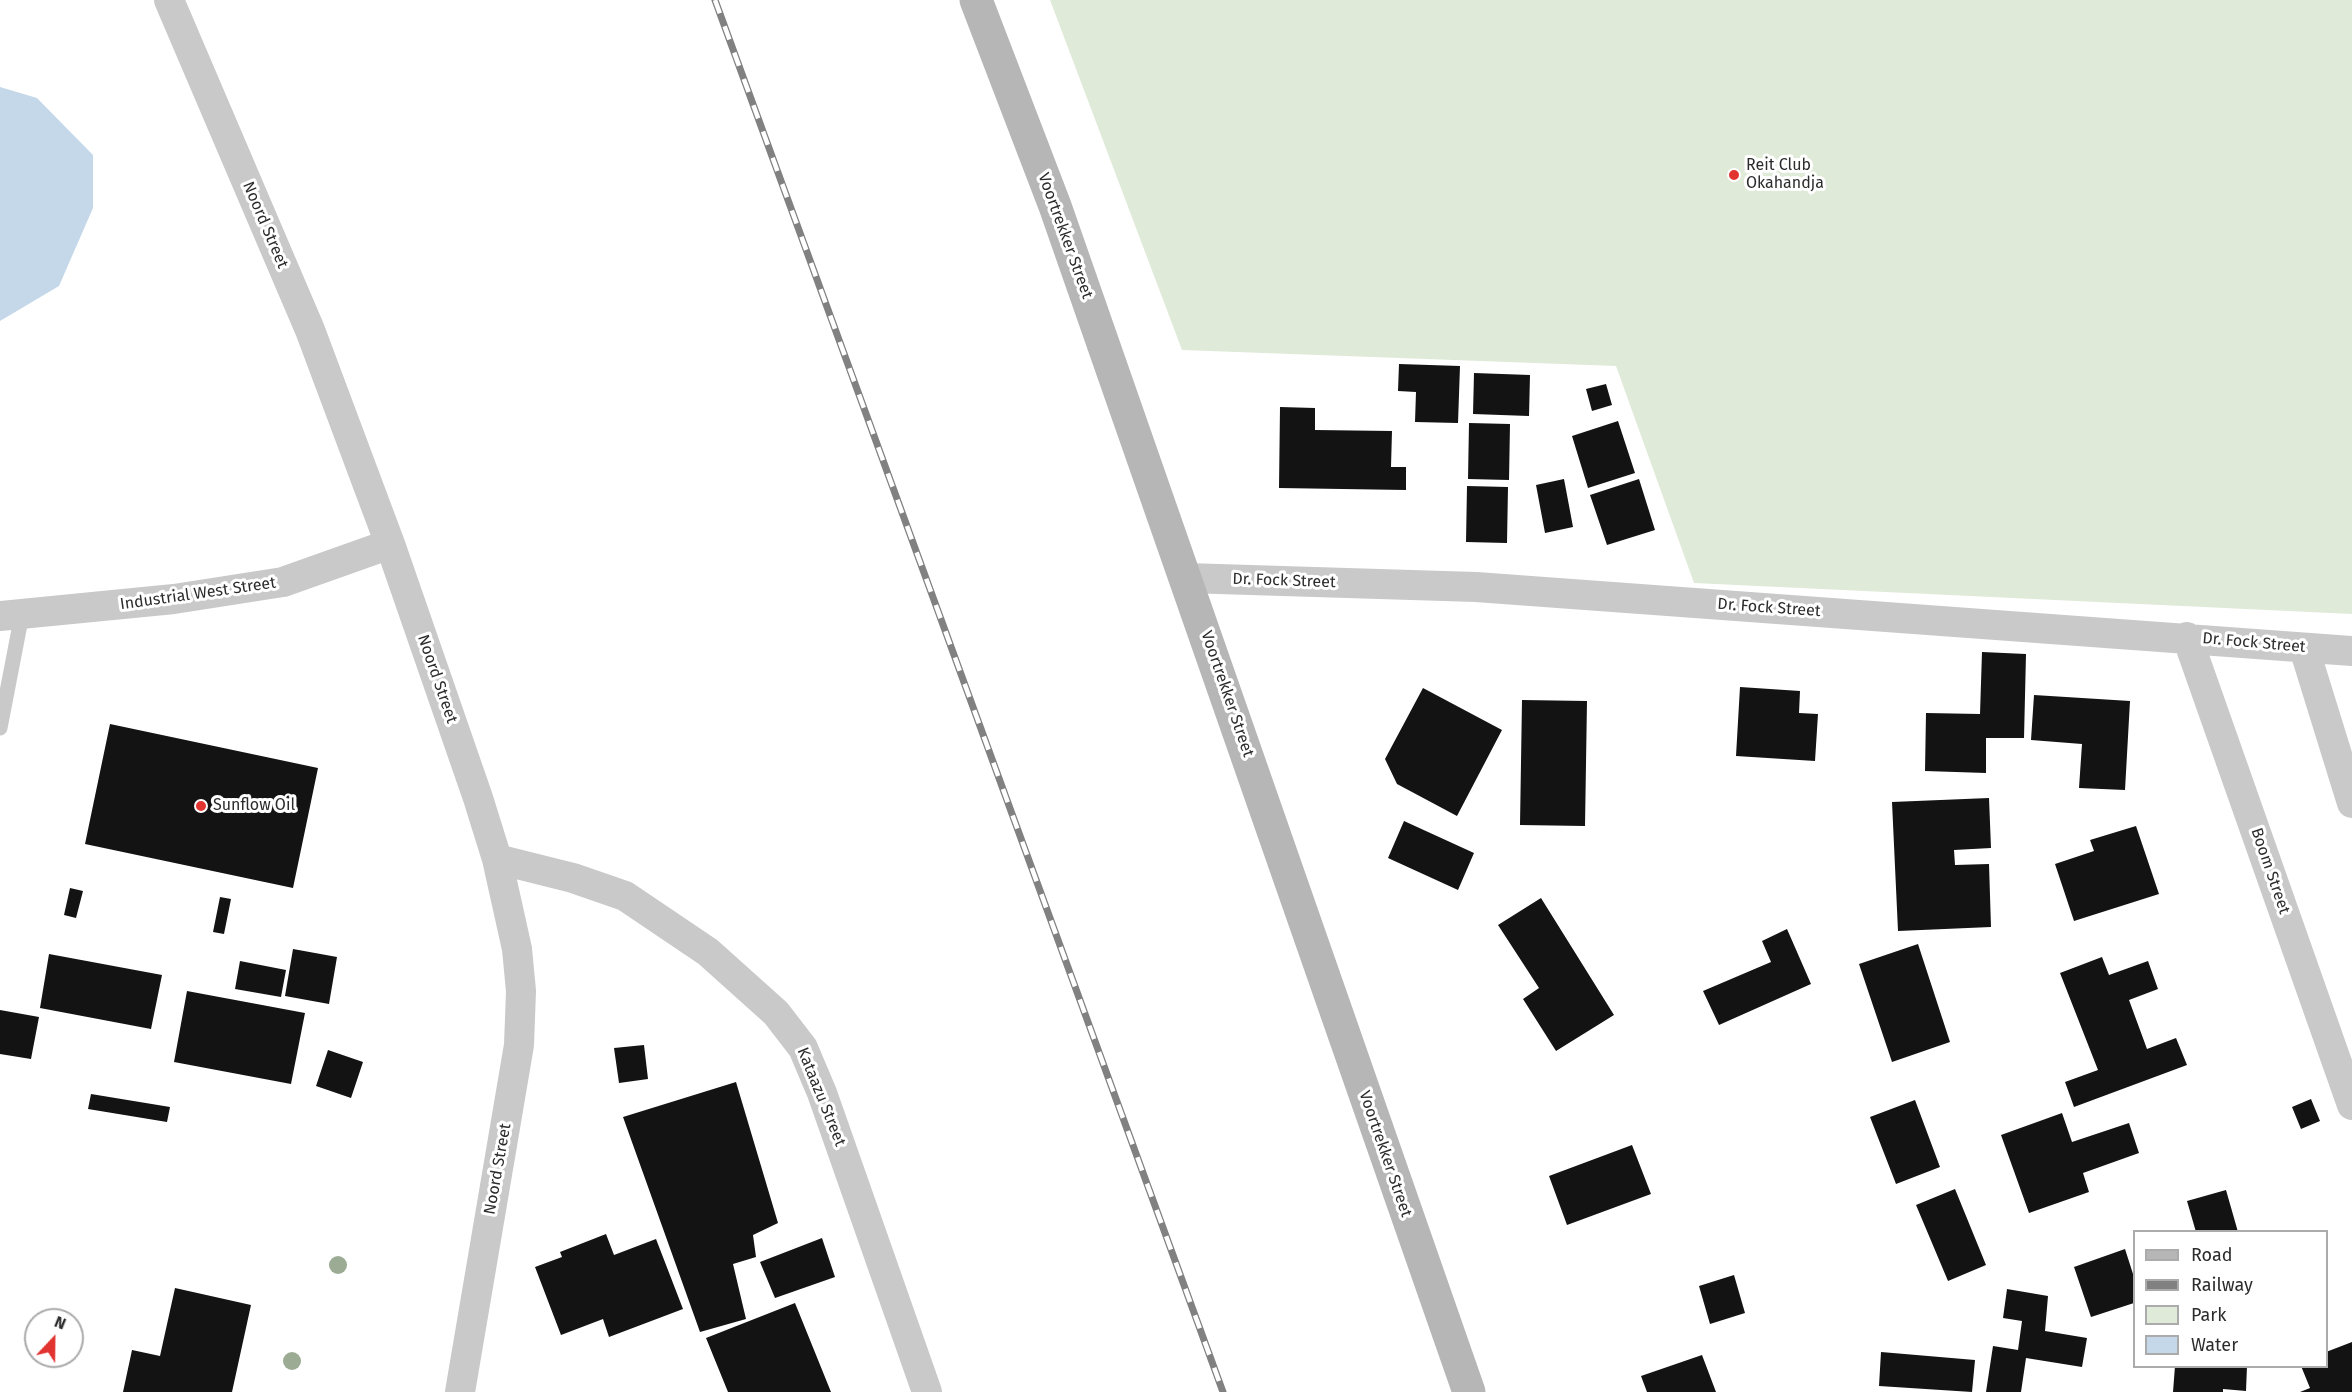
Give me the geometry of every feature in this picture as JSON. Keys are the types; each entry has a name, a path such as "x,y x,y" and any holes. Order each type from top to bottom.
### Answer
{"main road":[{"name":"Voortrekker Street","path":"976,0 1056,206 1469,1392"}],"street":[{"name":"Noord Street","path":"169,0 310,330 390,544 478,798 497,859 517,949 521,991 519,1045 460,1392"},
{"name":"Industrial West Street","path":"11,615 174,598 283,582 390,544"},
{"name":"Dr. Fock Street","path":"1186,578 1476,587 2187,637 2352,651"},
{"name":"Boom Street","path":"2187,637 2352,1105"},
{"path":"2304,648 2352,803"},
{"name":"Kataazu Street","path":"497,859 573,878 625,896 708,952 776,1013 803,1048 822,1093 927,1392"}],"lane":[{"path":"0,728 11,615"}],"green space":[{"name":"Reit Club Okahandja","path":"1050,0 2352,0 2352,614 1694,583 1616,366 1182,350"}],"water":[{"path":"0,87 37,98 93,155 93,208 59,286 0,321"}],"building":[{"path":"1399,364 1460,366 1458,423 1415,422 1416,392 1398,391"},
{"path":"1474,373 1530,375 1529,416 1473,414"},
{"path":"1606,384 1612,405 1592,411 1586,389"},
{"path":"1280,407 1315,408 1315,430 1392,431 1391,467 1406,467 1406,490 1279,488"},
{"path":"1618,421 1635,473 1588,488 1572,436"},
{"path":"1469,423 1510,424 1509,480 1468,479"},
{"path":"1564,479 1573,527 1545,533 1536,485"},
{"path":"1639,479 1655,530 1607,545 1590,495"},
{"path":"1467,486 1508,487 1507,543 1466,542"},
{"path":"1982,652 2026,654 2024,738 1986,738 1986,773 1925,771 1926,713 1980,714"},
{"path":"1740,687 1800,691 1799,713 1818,714 1815,761 1736,756"},
{"path":"1423,688 1502,730 1457,816 1397,784 1385,759"},
{"path":"2034,695 2130,701 2125,790 2079,788 2082,744 2031,740"},
{"path":"1522,700 1587,701 1585,826 1520,825"},
{"name":"Sunflow Oil","path":"110,724 318,768 293,888 85,844"},
{"path":"1989,798 1991,848 1954,850 1955,865 1989,864 1991,927 1898,931 1892,802"},
{"path":"1404,821 1474,853 1458,890 1388,858"},
{"path":"2136,826 2159,894 2074,921 2055,864 2094,851 2090,840"},
{"path":"70,888 83,891 76,918 64,915"},
{"path":"220,897 231,899 224,934 213,932"},
{"path":"1541,898 1614,1015 1556,1051 1523,999 1539,988 1498,925"},
{"path":"1787,929 1811,984 1719,1025 1703,991 1771,962 1762,941"},
{"path":"1918,944 1950,1042 1892,1062 1859,964"},
{"path":"293,949 337,957 329,1004 285,996"},
{"path":"49,954 162,975 151,1029 40,1008"},
{"path":"2102,957 2109,975 2148,961 2158,989 2129,1000 2147,1049 2176,1038 2187,1065 2074,1107 2065,1082 2098,1070 2060,973"},
{"path":"240,961 286,970 281,997 235,989"},
{"path":"187,991 305,1013 291,1084 174,1062"},
{"path":"0,1010 39,1017 31,1059 0,1054"},
{"path":"644,1045 648,1079 619,1083 614,1048"},
{"path":"328,1050 363,1062 351,1098 316,1086"},
{"path":"736,1082 778,1223 753,1235 756,1257 733,1264 746,1319 700,1332 623,1117"},
{"path":"91,1094 170,1107 167,1122 88,1109"},
{"path":"2311,1099 2320,1121 2301,1129 2292,1107"},
{"path":"1915,1100 1940,1167 1896,1184 1870,1117"},
{"path":"2062,1113 2072,1142 2129,1123 2139,1153 2083,1173 2089,1192 2029,1213 2001,1135"},
{"path":"1632,1145 1651,1194 1567,1225 1549,1176"},
{"path":"1955,1189 1986,1265 1948,1281 1916,1205"},
{"path":"2226,1190 2237,1230 2195,1230 2187,1201"},
{"path":"606,1234 614,1255 656,1239 683,1309 609,1337 603,1319 561,1335 535,1267 562,1257 560,1252"},
{"path":"822,1238 835,1277 775,1298 760,1262"},
{"path":"2125,1249 2133,1274 2133,1303 2091,1317 2074,1267"},
{"path":"1734,1275 1745,1313 1710,1324 1699,1286"},
{"path":"175,1288 251,1305 232,1392 123,1392 132,1350 160,1356"},
{"path":"2007,1289 2048,1296 2045,1331 2087,1338 2082,1367 2026,1358 2021,1392 1986,1392 1993,1346 2018,1350 2022,1321 2003,1318"},
{"path":"795,1303 831,1392 728,1392 706,1338"},
{"path":"2352,1342 2352,1392 2300,1392 2310,1388 2302,1368 2328,1368 2328,1351"},
{"path":"1881,1352 1975,1360 1972,1392 1879,1386"},
{"path":"1702,1355 1716,1392 1647,1392 1641,1376"},
{"path":"2175,1368 2247,1368 2246,1391 2223,1389 2223,1392 2173,1392"}],"railway":[{"path":"715,0 1223,1392"}],"place":[{"name":"Reit Club Okahandja","path":"1734,175"},
{"name":"Sunflow Oil","path":"201,806"}]}
